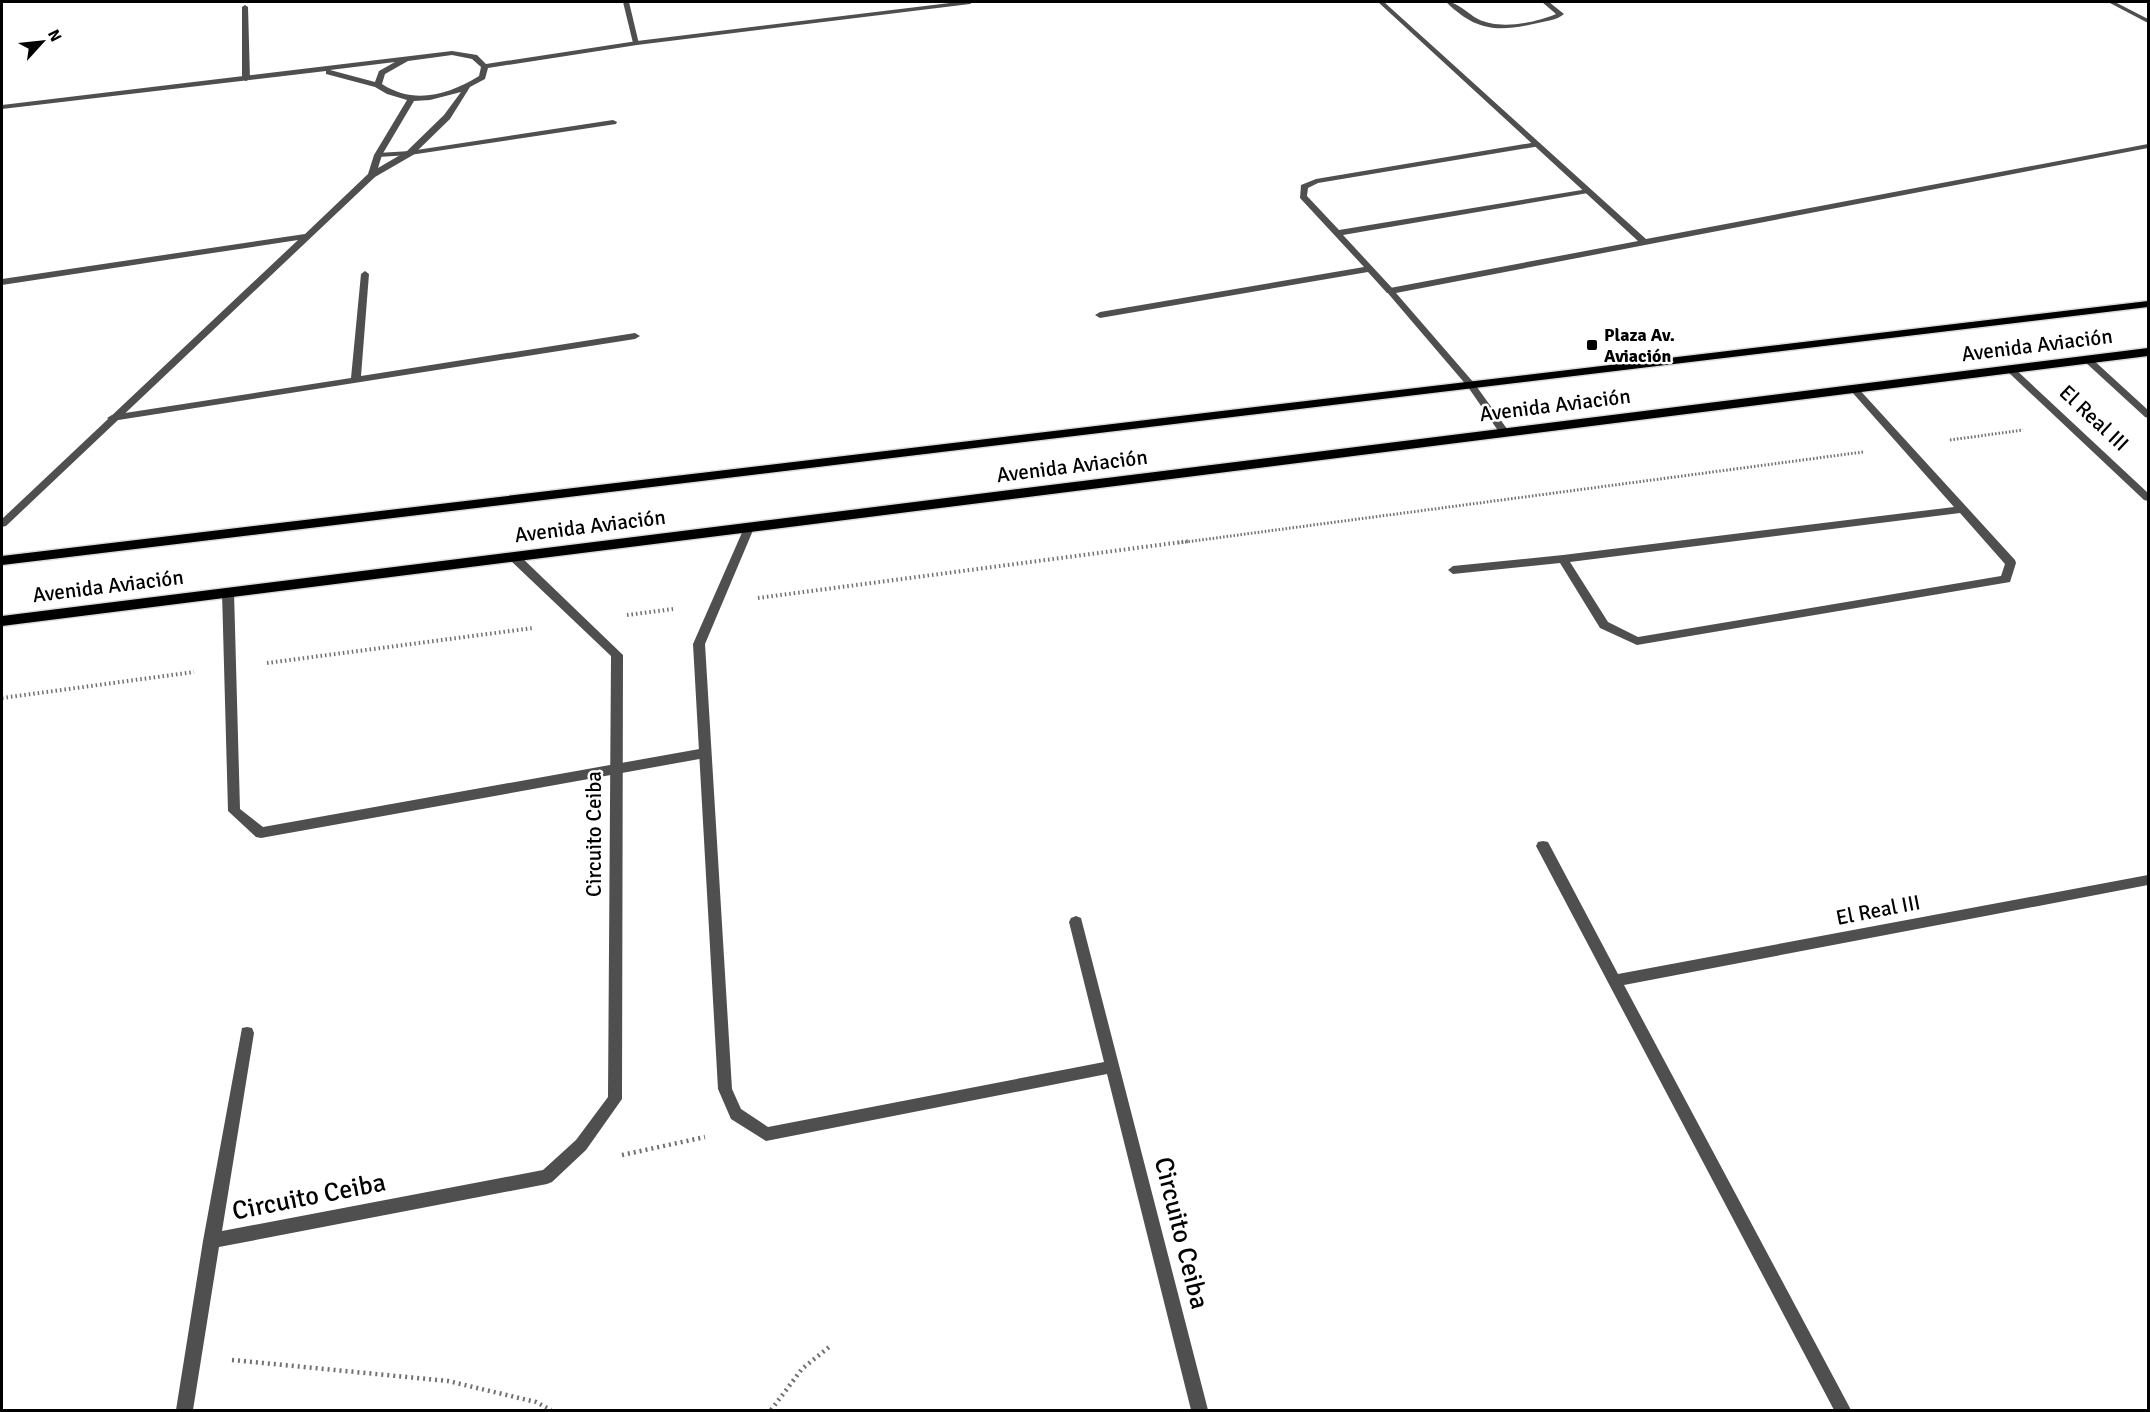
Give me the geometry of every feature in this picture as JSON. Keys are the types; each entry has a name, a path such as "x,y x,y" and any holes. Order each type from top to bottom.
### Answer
{"main road":[{"name":"Avenida Aviación","path":"2,561 2148,304"},
{"name":"Avenida Aviación","path":"2,621 2148,352"}],"street":[{"path":"626,2 637,43"},
{"path":"484,66 637,43 970,2"},
{"path":"1381,2 1645,243"},
{"path":"1449,2 1473,22 1488,28 1503,28 1561,14 1545,2"},
{"path":"2111,2 2148,21"},
{"path":"245,7 246,79"},
{"path":"2,107 452,53 474,57 484,66"},
{"path":"378,85 382,73 406,59"},
{"path":"322,70 378,85 389,94 412,98 440,96 466,88 482,77 484,66"},
{"path":"2,524 372,175 410,153 447,117 466,88"},
{"path":"372,175 378,155 412,98"},
{"path":"378,155 410,153 614,122"},
{"path":"1505,433 1472,385 1303,196 1304,187 1316,181 1537,144"},
{"path":"1390,291 2148,146"},
{"path":"1337,233 1588,191"},
{"path":"2,282 308,236"},
{"path":"1100,315 1370,269"},
{"path":"356,380 365,274"},
{"path":"112,418 635,336"},
{"name":"El Real III","path":"2087,359 2148,415"},
{"name":"El Real III","path":"2010,369 2148,498"},
{"path":"1563,559 1604,625 1636,641 2006,579 2011,563 1854,388"},
{"path":"1453,570 1563,559 1963,509"},
{"path":"749,528 699,644 725,1089 736,1114 766,1134 1113,1067"},
{"name":"Circuito Ceiba","path":"212,1242 547,1177 581,1144 615,1099 617,655 514,557"},
{"path":"228,592 234,811 261,833 705,753"},
{"path":"1543,846 1843,1410"},
{"name":"El Real III","path":"1615,981 2148,880"},
{"name":"Circuito Ceiba","path":"1076,922 1200,1410"},
{"name":"Circuito Ceiba","path":"184,1410 247,1033"}],"path":[{"path":"1947,441 2030,429"},
{"path":"747,599 1863,452"},
{"path":"617,616 676,609"},
{"path":"262,663 534,627"},
{"path":"2,698 203,671"},
{"path":"581,1144 612,1157 716,1135 736,1114"},
{"path":"771,1410 773,1404 802,1369 829,1347"},
{"path":"193,1356 448,1382 536,1402 551,1410"}],"place":[{"name":"Plaza Av. Aviación","path":"1592,345"}]}
